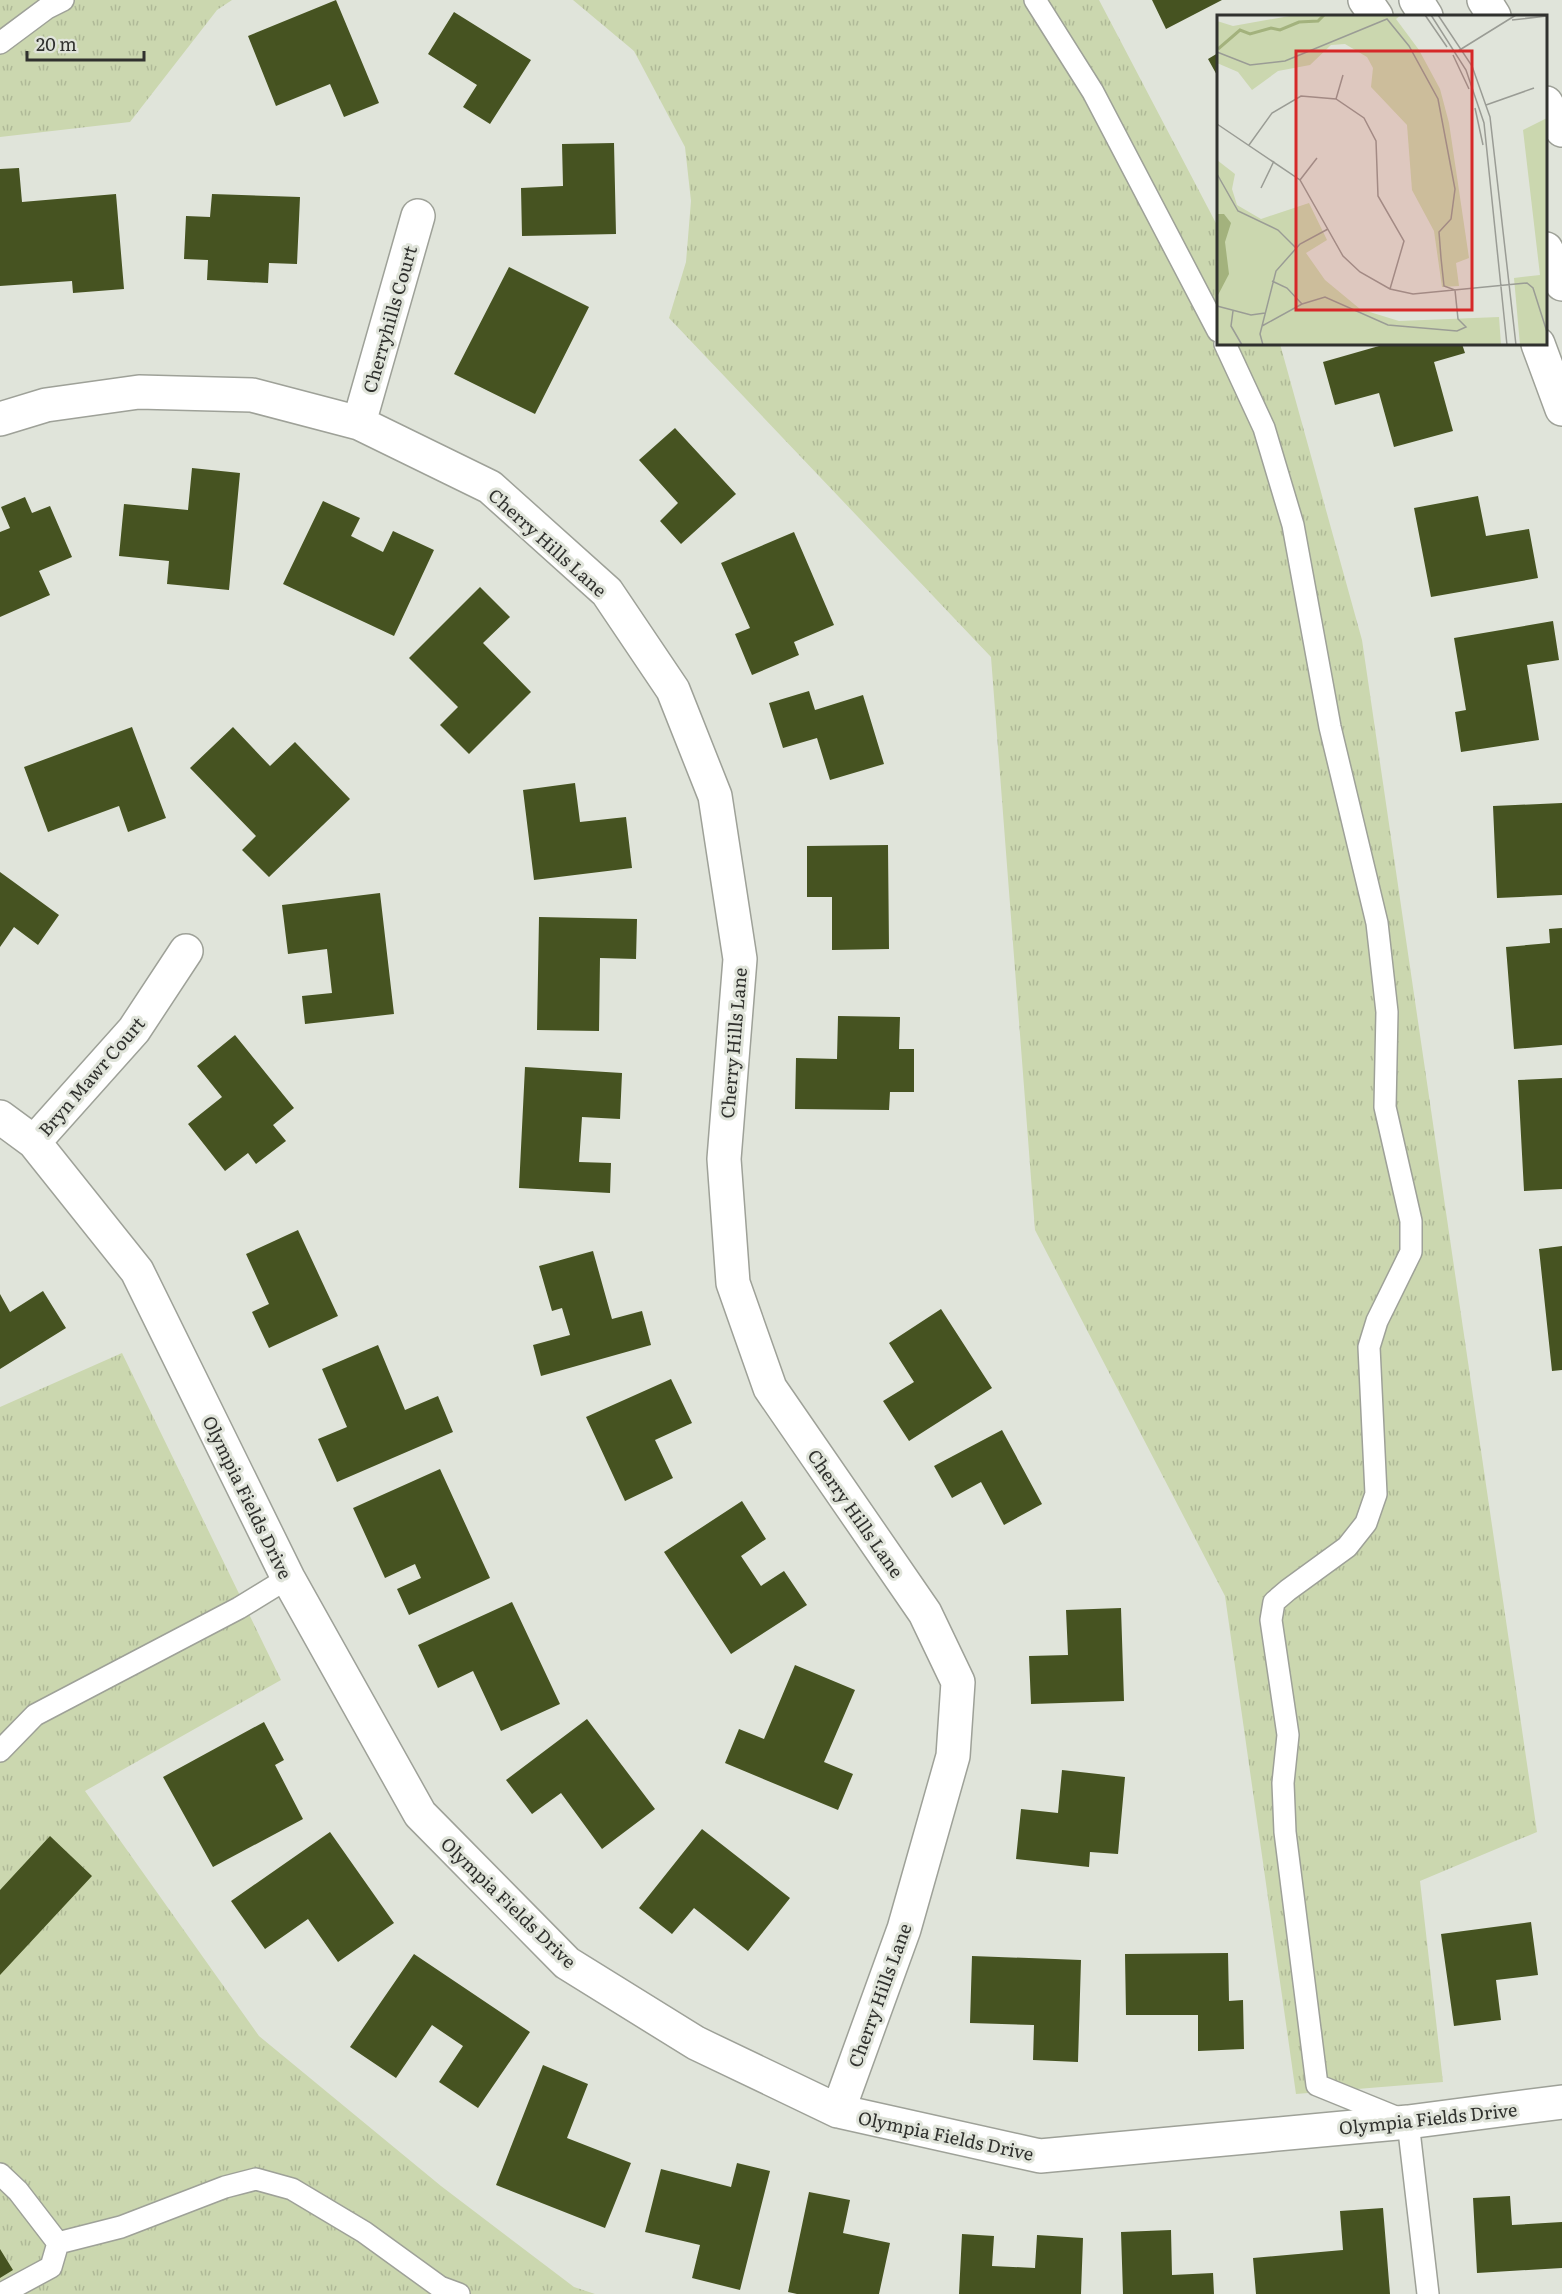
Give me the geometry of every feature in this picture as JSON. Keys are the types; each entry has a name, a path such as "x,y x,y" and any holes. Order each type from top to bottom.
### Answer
{"street":[{"path":"1365,0 1375,15"},
{"path":"1416,0 1425,15"},
{"path":"1484,0 1493,15"},
{"path":"1547,106 1562,130"},
{"name":"Cherryhills Court","path":"359,423 418,216"},
{"path":"1547,253 1562,284"},
{"path":"1538,345 1562,409"},
{"name":"Cherry Hills Lane","path":"0,419 46,405 139,392 252,395 359,423 490,487 606,592 672,690 715,796 740,959 724,1159 733,1283 771,1388 925,1613 958,1682 952,1756 904,1929 837,2111"},
{"name":"Bryn Mawr Court","path":"34,1142 134,1030 186,951"},
{"name":"Olympia Fields Drive","path":"0,1117 34,1142 137,1271 288,1578 420,1814 567,1963 696,2043 837,2111 1040,2156 1408,2122 1562,2102"}],"lane":[{"path":"0,43 46,8 63,0"},
{"path":"1035,0 1093,92 1217,329"},
{"path":"1224,345 1264,428 1293,525 1330,727 1377,923 1387,1012 1385,1107 1412,1221 1411,1252 1377,1321 1369,1347 1376,1494 1366,1523 1347,1547 1274,1602 1271,1620 1288,1735 1282,1783 1285,1832 1317,2085 1408,2122 1428,2294"},
{"path":"0,1751 35,1715 239,1608 288,1578"},
{"path":"0,2174 18,2191 58,2243"},
{"path":"58,2243 121,2227 225,2187 256,2179 292,2189 364,2232 440,2287 459,2294"},
{"path":"1,2294 51,2267 58,2243"}],"green space":[{"path":"0,0 232,0 217,10 130,122 0,137"},
{"path":"573,0 1099,0 1217,225 1217,345 1280,345 1362,640 1537,1832 1420,1881 1443,2082 1296,2094 1225,1596 1035,1230 991,657 669,318 686,262 691,201 685,147 634,51"},
{"path":"122,1353 281,1680 85,1791 259,2036 441,2186 574,2287 595,2294 0,2294 0,1407"}],"building":[{"path":"336,0 379,103 344,117 330,84 276,106 248,36"},
{"path":"1152,0 1222,0 1166,29"},
{"path":"454,12 531,60 490,124 463,107 477,85 428,54"},
{"path":"1217,54 1217,75 1208,59"},
{"path":"614,143 616,234 522,236 521,188 563,186 562,144"},
{"path":"19,168 22,202 116,194 124,289 73,293 72,281 0,286 0,169"},
{"path":"212,194 300,197 297,264 269,263 268,283 207,280 208,260 184,259 186,216 210,217"},
{"path":"509,267 589,307 535,414 454,374"},
{"path":"1462,345 1465,353 1434,362 1453,431 1394,447 1379,393 1335,405 1323,362 1379,346"},
{"path":"675,428 736,494 681,544 660,521 678,503 639,460"},
{"path":"192,468 240,473 229,590 167,584 169,561 119,556 124,504 188,510"},
{"path":"1478,496 1486,536 1529,529 1538,578 1431,597 1414,508"},
{"path":"25,497 32,513 50,506 72,557 39,571 50,595 0,617 0,532 10,528 1,507"},
{"path":"323,501 360,518 351,536 383,552 393,531 434,550 394,636 283,584"},
{"path":"794,532 834,625 794,642 799,655 752,675 735,634 750,628 721,563"},
{"path":"480,587 510,617 483,643 531,692 469,754 440,725 458,707 409,658"},
{"path":"1553,621 1559,660 1527,665 1539,740 1461,752 1455,712 1466,710 1454,638"},
{"path":"809,691 815,710 863,695 884,764 830,780 817,738 783,748 769,703"},
{"path":"132,727 166,818 128,832 119,806 48,832 24,767"},
{"path":"233,727 270,766 295,742 350,799 269,877 242,850 256,836 190,768"},
{"path":"575,783 580,822 626,817 632,868 534,880 523,790"},
{"path":"1562,803 1562,895 1497,898 1493,806"},
{"path":"888,845 889,949 832,950 832,897 807,897 807,846"},
{"path":"0,872 59,915 38,945 14,927 0,947"},
{"path":"380,893 394,1014 305,1024 302,996 332,993 327,949 288,954 282,905"},
{"path":"539,917 637,919 636,959 600,958 599,1031 537,1030"},
{"path":"1562,928 1562,1045 1514,1049 1506,947 1550,943 1549,929"},
{"path":"838,1016 900,1017 899,1049 914,1049 914,1092 890,1092 889,1110 795,1109 796,1058 837,1059"},
{"path":"235,1035 294,1108 273,1125 286,1141 256,1164 248,1153 225,1171 188,1124 222,1097 197,1066"},
{"path":"525,1067 622,1073 620,1119 582,1117 579,1162 611,1163 610,1193 519,1188"},
{"path":"1562,1078 1562,1189 1524,1191 1518,1080"},
{"path":"298,1230 338,1316 269,1348 252,1312 269,1304 246,1254"},
{"path":"1562,1246 1562,1370 1552,1371 1539,1249"},
{"path":"593,1251 612,1319 642,1311 651,1345 541,1376 533,1345 570,1335 562,1308 552,1311 539,1266"},
{"path":"43,1291 66,1328 0,1369 0,1294 10,1312"},
{"path":"941,1309 992,1388 909,1441 883,1401 914,1382 889,1343"},
{"path":"378,1345 405,1410 438,1396 453,1432 337,1482 318,1439 347,1427 322,1369"},
{"path":"671,1379 692,1423 655,1440 673,1478 625,1501 586,1417"},
{"path":"1002,1430 1042,1504 1004,1525 981,1482 952,1498 934,1466"},
{"path":"440,1469 490,1578 409,1615 397,1589 421,1578 415,1564 385,1578 353,1508"},
{"path":"742,1501 766,1539 741,1556 761,1586 784,1571 807,1605 731,1654 664,1552"},
{"path":"512,1602 560,1704 501,1731 473,1671 438,1688 418,1645"},
{"path":"1121,1608 1124,1701 1031,1704 1029,1656 1068,1655 1066,1610"},
{"path":"795,1665 855,1690 824,1762 853,1774 838,1810 725,1763 739,1729 764,1739"},
{"path":"587,1719 655,1809 602,1849 561,1793 532,1814 506,1780"},
{"path":"264,1722 284,1760 275,1765 303,1819 213,1867 163,1777"},
{"path":"1062,1770 1125,1777 1118,1854 1090,1852 1089,1867 1016,1859 1021,1809 1058,1813"},
{"path":"702,1829 790,1898 748,1951 694,1908 672,1934 639,1908"},
{"path":"330,1832 394,1923 338,1962 308,1919 265,1949 231,1901"},
{"path":"50,1836 92,1876 0,1975 0,1890"},
{"path":"1531,1922 1538,1975 1496,1980 1501,2020 1454,2026 1441,1934"},
{"path":"1228,1953 1229,2001 1243,2000 1244,2049 1198,2051 1198,2015 1126,2015 1125,1954"},
{"path":"414,1954 530,2032 478,2108 439,2082 463,2046 432,2025 396,2078 350,2047"},
{"path":"972,1956 1081,1960 1078,2062 1033,2060 1034,2025 970,2023"},
{"path":"543,2065 588,2084 567,2138 631,2163 605,2228 496,2185"},
{"path":"737,2163 770,2171 740,2290 692,2278 700,2245 645,2232 661,2169 731,2187"},
{"path":"809,2192 850,2200 843,2233 890,2243 879,2294 797,2294 788,2292"},
{"path":"1510,2196 1512,2225 1562,2222 1562,2268 1477,2273 1473,2198"},
{"path":"1383,2208 1390,2294 1256,2294 1253,2258 1343,2250 1340,2211"},
{"path":"1171,2230 1172,2275 1213,2273 1214,2294 1123,2294 1121,2232"},
{"path":"962,2234 994,2236 992,2266 1035,2268 1037,2235 1083,2238 1081,2294 959,2294"},
{"path":"0,2249 13,2270 0,2278"}]}
